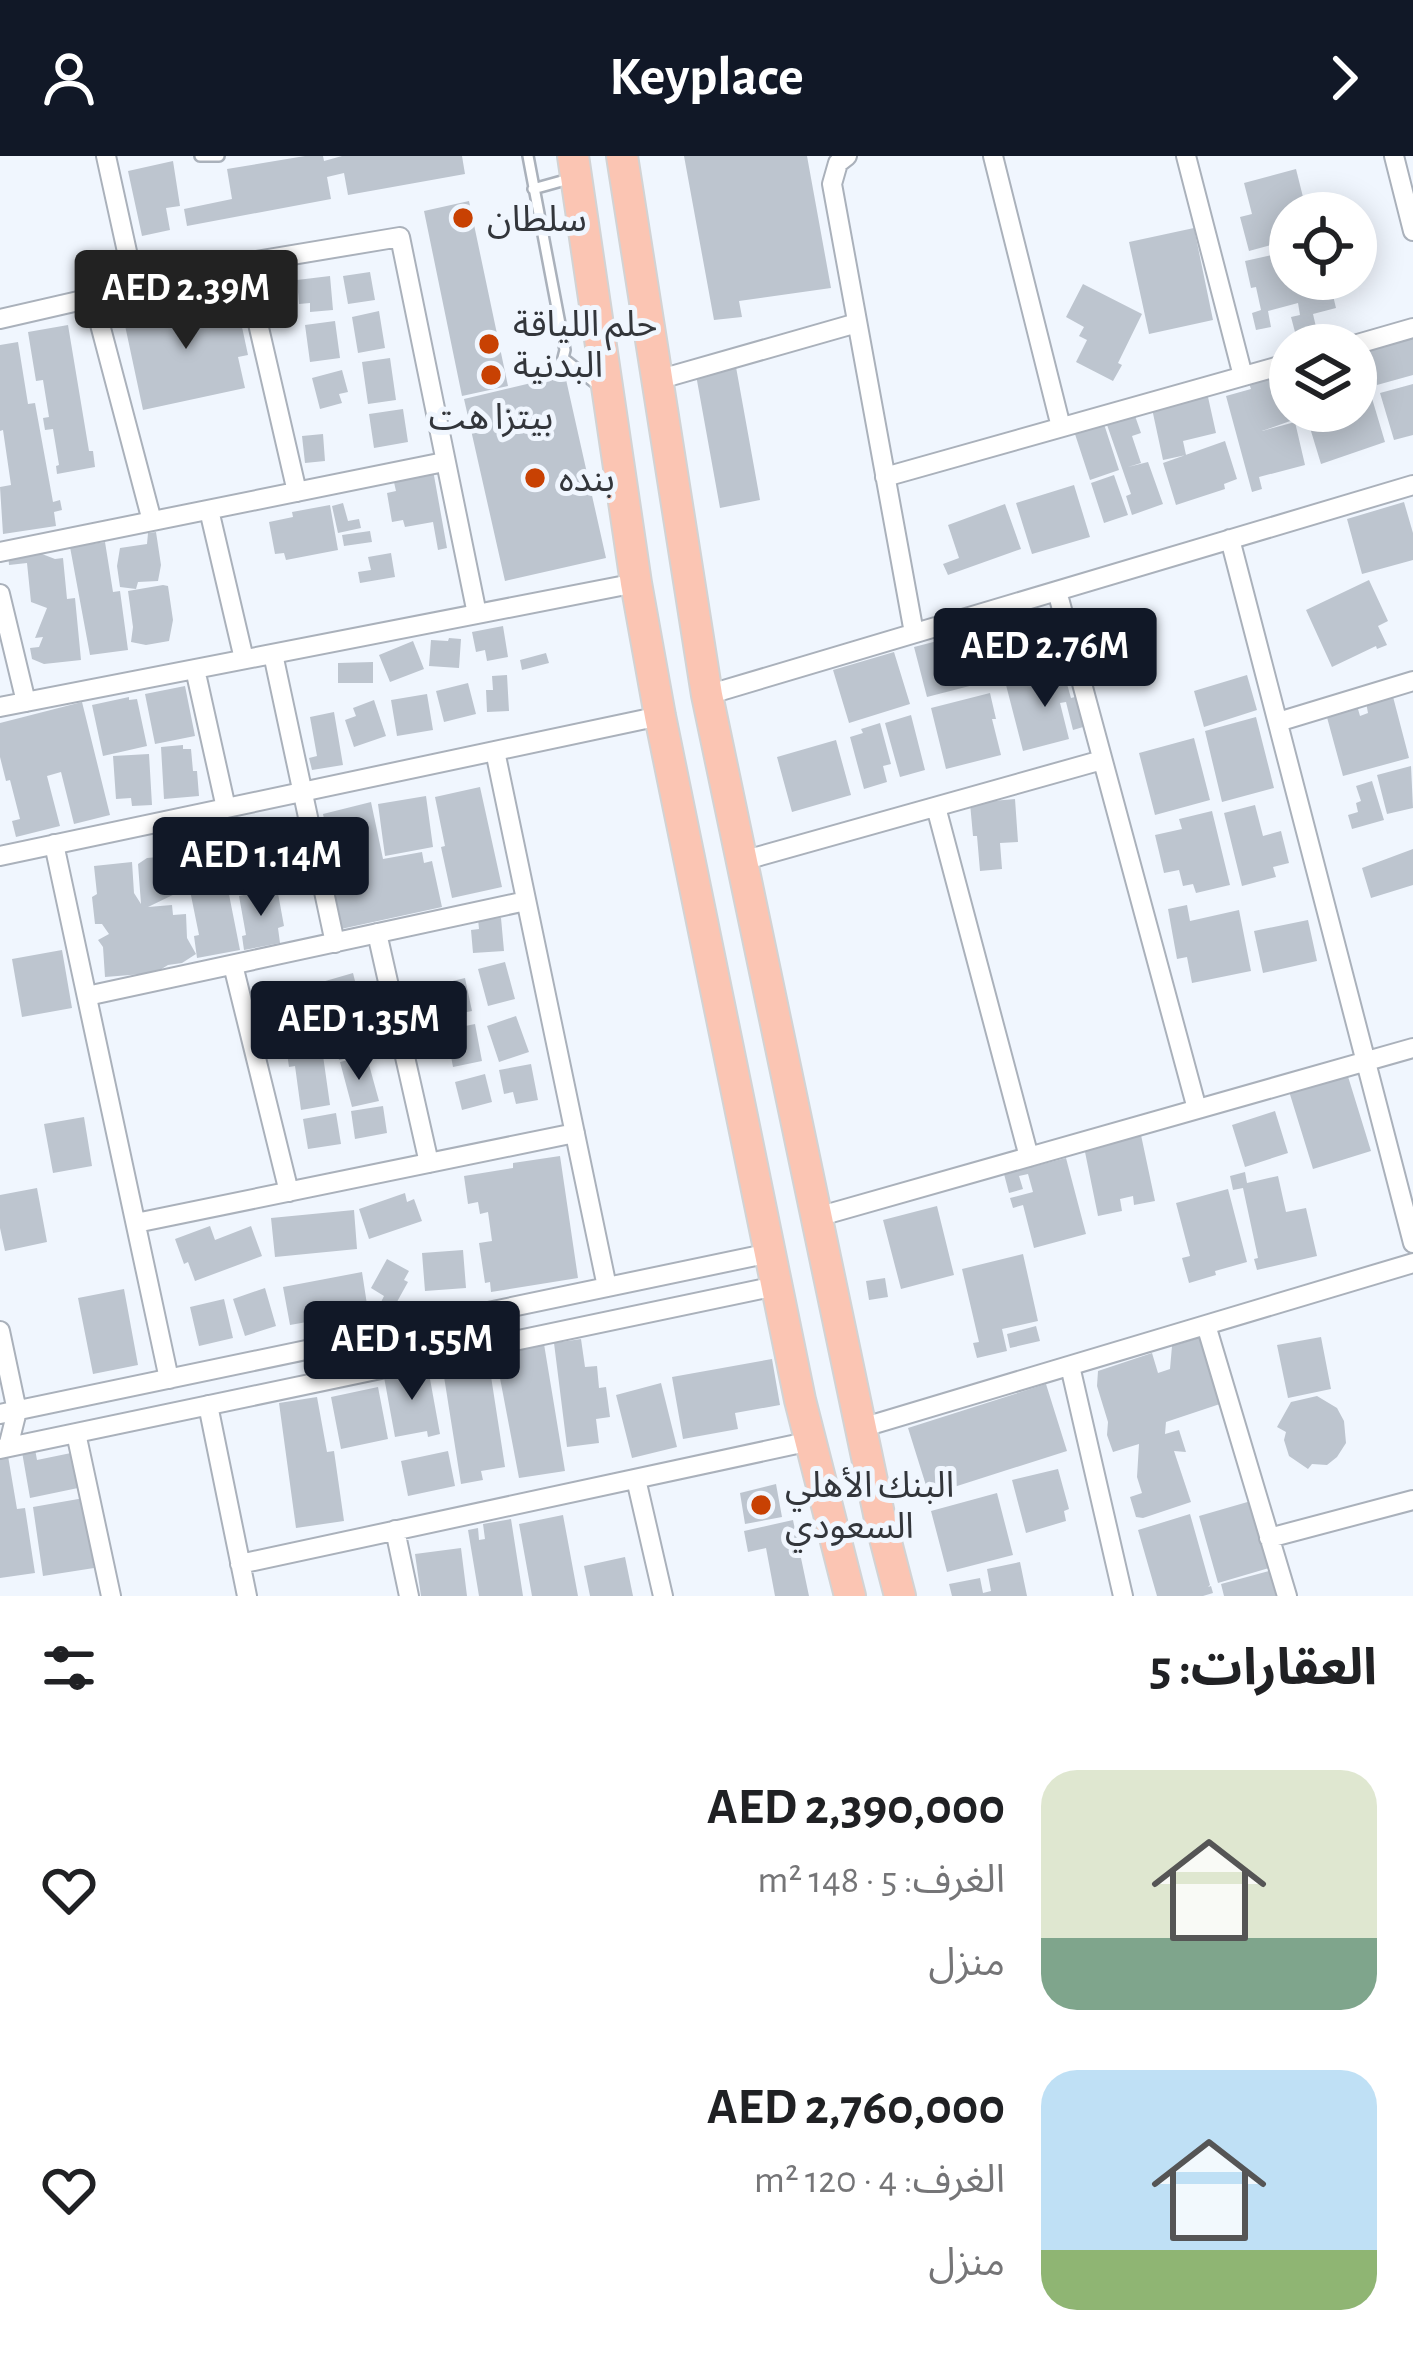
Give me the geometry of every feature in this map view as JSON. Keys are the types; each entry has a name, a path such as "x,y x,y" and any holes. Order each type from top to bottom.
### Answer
{"main road":[{"path":"622,156 707,695 900,1596"},
{"path":"575,167 659,716 776,1286 850,1596"}],"street":[{"path":"106,156 135,288"},
{"path":"848,156 838,163 832,184 914,633"},
{"path":"993,156 1061,428"},
{"path":"1186,156 1243,376"},
{"path":"1394,156 1412,223"},
{"path":"0,319 244,263 400,236 477,614"},
{"path":"244,263 297,492"},
{"path":"93,298 152,521"},
{"path":"657,380 857,323"},
{"path":"1377,338 1413,328"},
{"path":"885,477 1269,369"},
{"path":"0,552 444,462"},
{"path":"707,695 1413,485"},
{"path":"209,510 244,659"},
{"path":"1230,539 1413,1243"},
{"path":"0,707 636,583"},
{"path":"1057,591 1197,1109"},
{"path":"0,593 26,702"},
{"path":"273,654 335,943"},
{"path":"195,669 226,808"},
{"path":"1278,722 1413,681"},
{"path":"0,856 659,716"},
{"path":"495,751 608,1287"},
{"path":"742,861 1102,760"},
{"path":"936,807 1029,1157"},
{"path":"54,844 169,1378"},
{"path":"87,996 526,901"},
{"path":"377,933 429,1163"},
{"path":"233,965 289,1192"},
{"path":"817,1217 1413,1048"},
{"path":"136,1223 575,1133"},
{"path":"8,1412 770,1253"},
{"path":"861,1428 1413,1263"},
{"path":"0,1331 8,1412 3,1444 76,1433 776,1286"},
{"path":"1206,1325 1287,1596"},
{"path":"1070,1366 1123,1596"},
{"path":"208,1405 247,1596"},
{"path":"76,1433 110,1594 86,1596"},
{"path":"240,1564 811,1441"},
{"path":"636,1479 663,1596"},
{"path":"1269,1538 1413,1500"},
{"path":"395,1531 409,1596"}],"lane":[{"path":"200,156 219,156"},
{"path":"528,156 563,358 608,393"},
{"path":"533,189 575,167"}],"building":[{"path":"323,156 324,161 342,156 462,156 465,174 348,195 344,173 327,177 331,199 187,226 184,209 232,199 227,169"},
{"path":"684,156 807,156 831,288 739,301 742,317 714,320"},
{"path":"173,161 180,206 166,208 170,230 142,236 128,171"},
{"path":"1296,169 1302,192 1269,192 1269,246 1249,251 1240,217 1252,214 1244,183"},
{"path":"469,201 508,386 462,396 424,211"},
{"path":"1194,228 1213,320 1149,334 1129,242"},
{"path":"1269,256 1269,300 1334,300 1336,308 1313,314 1315,324 1293,324 1291,317 1300,315 1298,303 1268,311 1269,327 1256,330 1252,313 1261,310 1245,261"},
{"path":"370,272 375,300 348,304 343,276"},
{"path":"330,276 333,310 310,312 310,303 299,304 297,280"},
{"path":"1083,284 1142,314 1113,381 1076,362 1087,340 1079,336 1084,327 1066,317"},
{"path":"231,298 248,355 238,357 245,388 143,410 123,316 176,301 178,310"},
{"path":"379,311 385,348 358,353 352,317"},
{"path":"335,321 340,358 310,362 305,325"},
{"path":"68,325 95,467 57,474 53,429 45,430 43,418 49,417 43,380 36,381 28,332"},
{"path":"1413,334 1413,375 1377,385 1377,343"},
{"path":"18,342 53,502 60,500 62,510 54,512 56,526 3,534 0,487 11,485 0,431 0,345"},
{"path":"390,358 396,400 368,404 362,362"},
{"path":"736,367 760,500 720,508 696,375"},
{"path":"342,370 348,392 339,394 342,403 320,409 312,378"},
{"path":"1269,371 1269,429 1262,431 1297,432 1305,465 1259,477 1262,489 1252,492 1226,396 1251,389 1247,377"},
{"name":"بنده","path":"565,375 606,558 505,581 464,399"},
{"path":"1413,384 1413,435 1394,440 1380,393"},
{"path":"1206,388 1216,433 1183,441 1186,455 1163,460 1151,404"},
{"path":"403,409 408,442 374,448 369,414"},
{"path":"1134,413 1141,433 1132,436 1141,463 1128,467 1148,462 1163,504 1132,515 1126,496 1131,494 1106,422"},
{"path":"1377,415 1385,442 1321,464 1311,432 1377,432"},
{"path":"1104,424 1119,470 1090,480 1073,428"},
{"path":"323,434 325,461 305,463 302,436"},
{"path":"1225,441 1237,479 1224,484 1225,489 1176,505 1163,463"},
{"path":"433,470 447,548 438,550 433,522 405,527 403,520 392,522 387,493 396,491 393,478"},
{"path":"1114,475 1128,515 1104,523 1091,483"},
{"path":"1074,485 1090,537 1032,554 1016,503"},
{"path":"1404,502 1413,533 1413,560 1362,574 1347,519"},
{"path":"343,503 348,521 359,519 361,528 338,533 332,506"},
{"path":"1005,504 1021,549 948,575 943,564 959,558 948,525"},
{"path":"330,505 338,550 286,560 284,553 275,554 269,522"},
{"path":"370,531 372,542 344,546 342,535"},
{"path":"156,532 161,565 158,581 138,582 136,589 120,587 120,548 147,544 148,533"},
{"path":"105,542 113,592 120,591 128,650 90,655 70,547"},
{"path":"29,549 63,558 67,599 75,598 81,660 44,664 32,659 30,648 39,647 43,637 35,638 47,608 31,602 27,563 9,565 8,552"},
{"path":"391,553 395,577 360,583 358,572 371,570 368,557"},
{"path":"1369,580 1388,621 1378,626 1387,645 1332,667 1306,610"},
{"path":"168,586 173,620 169,641 131,642 128,591"},
{"path":"503,626 508,657 487,661 485,650 476,652 472,632"},
{"path":"976,631 989,681 927,697 914,647"},
{"path":"461,639 459,668 429,666 431,640"},
{"path":"413,641 424,669 390,682 379,655"},
{"path":"894,652 910,704 849,723 833,670"},
{"path":"546,653 549,663 522,670 520,660"},
{"path":"373,662 373,683 338,683 338,663"},
{"path":"1063,670 1071,698 1083,695 1090,725 1073,730 1066,702 1060,703 1069,739 1023,751 1006,685"},
{"path":"507,675 509,711 487,712 486,690 493,690 492,676"},
{"path":"1247,675 1257,710 1204,727 1194,691"},
{"path":"468,683 476,714 444,722 436,691"},
{"path":"185,686 195,736 155,744 145,694"},
{"path":"1391,689 1409,758 1343,776 1325,710 1356,702 1360,716 1368,713 1365,697"},
{"path":"990,693 1001,755 946,769 931,708"},
{"path":"427,694 433,730 397,736 391,700"},
{"path":"137,699 147,746 103,756 92,705"},
{"path":"374,700 386,736 354,747 345,720 356,716 353,708"},
{"path":"82,702 110,815 74,824 61,772 47,776 60,826 16,837 12,821 20,819 0,757 0,723"},
{"path":"334,712 343,765 312,770 309,758 317,756 310,717"},
{"path":"911,715 925,770 900,777 885,723"},
{"path":"1256,717 1274,788 1222,802 1205,731"},
{"path":"880,723 891,764 883,766 887,782 864,789 850,737"},
{"path":"1194,738 1210,800 1155,815 1139,753"},
{"path":"836,740 851,795 792,812 777,757"},
{"path":"161,747 191,749 199,796 164,799"},
{"path":"149,754 152,805 132,806 131,798 116,799 113,756"},
{"path":"1411,766 1413,808 1387,814 1377,775"},
{"path":"1372,781 1384,820 1352,829 1348,815 1358,812 1356,803 1361,801 1356,786"},
{"path":"480,787 502,887 452,898 435,797"},
{"path":"426,796 433,847 385,856 378,804"},
{"path":"1015,799 1018,842 1000,843 1002,869 980,871 970,803"},
{"path":"371,802 383,859 422,852 424,863 432,861 442,907 341,929 323,814"},
{"path":"1255,805 1263,836 1281,831 1289,863 1273,867 1276,877 1242,886 1224,813"},
{"path":"1212,811 1230,885 1196,893 1193,884 1183,886 1179,870 1164,873 1155,835 1182,829 1179,819"},
{"path":"265,834 275,883 238,891 228,842"},
{"path":"219,844 240,950 197,958 194,936 199,935 182,851"},
{"path":"1413,849 1413,885 1371,898 1362,868"},
{"path":"169,856 179,871 181,891 148,907 172,905 173,915 186,914 187,938 196,954 155,973 105,977 103,947 98,940 109,934 102,924 95,924 94,866 132,862 134,893 141,904 138,864"},
{"path":"277,888 284,926 278,928 280,943 244,950 239,896"},
{"path":"1187,905 1190,921 1239,910 1251,971 1192,983 1187,957 1177,959 1168,909"},
{"path":"501,918 504,951 473,953 471,930 479,929 478,919"},
{"path":"1308,920 1317,961 1263,973 1254,931"},
{"path":"62,950 72,1008 22,1017 12,959"},
{"path":"505,962 515,999 488,1006 478,969"},
{"path":"353,973 361,1005 330,1013 322,982"},
{"path":"465,978 472,1011 442,1017 436,985"},
{"path":"313,985 330,1105 301,1110 295,1066 289,1067 278,990"},
{"path":"359,1012 367,1054 339,1060 331,1017"},
{"path":"516,1016 529,1052 499,1062 487,1026"},
{"path":"475,1024 482,1061 453,1067 446,1030"},
{"path":"352,1059 354,1065 368,1061 379,1101 352,1107 340,1062"},
{"path":"531,1064 538,1100 516,1104 513,1092 504,1094 499,1070"},
{"path":"1346,1070 1371,1151 1313,1169 1288,1088"},
{"path":"485,1074 492,1102 462,1110 455,1082"},
{"path":"383,1106 387,1133 355,1139 351,1111"},
{"path":"1275,1111 1288,1153 1245,1167 1232,1125"},
{"path":"336,1113 341,1144 308,1149 303,1119"},
{"path":"84,1117 92,1166 53,1173 44,1124"},
{"path":"1141,1135 1155,1201 1134,1205 1133,1196 1120,1199 1122,1211 1098,1216 1084,1147"},
{"path":"560,1156 578,1278 491,1292 490,1282 485,1283 479,1243 492,1241 488,1212 480,1214 478,1202 468,1204 464,1176"},
{"path":"1066,1158 1086,1234 1034,1248 1023,1205 1013,1208 1010,1198 1033,1192 1028,1174 1019,1176 1023,1189 1009,1193 1004,1174"},
{"path":"1245,1172 1247,1183 1278,1176 1286,1212 1306,1208 1317,1256 1257,1270 1243,1188 1233,1190 1230,1176"},
{"path":"37,1188 47,1242 5,1251 0,1195"},
{"path":"1228,1189 1247,1262 1189,1283 1182,1258 1190,1256 1176,1203"},
{"path":"405,1193 407,1202 414,1199 422,1221 369,1239 359,1209"},
{"path":"937,1206 954,1275 901,1289 883,1220"},
{"path":"354,1210 357,1249 275,1257 271,1218"},
{"path":"210,1226 215,1240 251,1226 262,1256 195,1281 175,1239"},
{"path":"463,1250 466,1288 425,1291 422,1253"},
{"path":"1023,1254 1038,1321 1002,1329 1007,1351 977,1358 973,1343 979,1342 962,1269"},
{"path":"387,1259 409,1271 393,1309 371,1288"},
{"path":"362,1272 368,1311 290,1325 283,1287"},
{"path":"885,1278 888,1297 869,1300 866,1281"},
{"path":"265,1288 276,1326 245,1336 233,1299"},
{"path":"124,1289 138,1365 93,1374 78,1298"},
{"path":"224,1299 233,1338 199,1346 190,1307"},
{"path":"1036,1326 1040,1341 1010,1348 1007,1334"},
{"path":"1208,1335 1229,1401 1166,1422 1165,1434 1179,1430 1186,1452 1174,1451 1191,1502 1136,1517 1130,1497 1142,1493 1137,1477 1139,1444 1113,1452 1097,1386 1098,1371 1152,1353 1158,1373 1170,1369 1172,1346"},
{"path":"1321,1337 1331,1389 1288,1398 1277,1345"},
{"path":"581,1339 585,1367 597,1366 599,1388 606,1387 610,1417 596,1419 599,1443 567,1447 554,1343"},
{"path":"544,1344 565,1471 519,1478 495,1352"},
{"path":"488,1357 505,1467 481,1471 483,1480 461,1484 442,1364"},
{"path":"772,1359 780,1405 735,1413 738,1429 683,1439 672,1377"},
{"path":"428,1368 440,1434 428,1437 427,1431 395,1437 384,1377"},
{"path":"661,1383 677,1447 632,1458 616,1395"},
{"path":"1046,1384 1067,1451 929,1495 908,1428"},
{"path":"378,1387 388,1439 341,1449 331,1397"},
{"path":"1317,1396 1337,1408 1346,1443 1327,1465 1312,1464 1308,1469 1289,1456 1286,1432 1277,1427 1291,1402"},
{"path":"317,1397 327,1452 334,1451 344,1521 296,1528 279,1403"},
{"path":"35,1449 37,1460 71,1453 78,1488 30,1498 22,1452"},
{"path":"7,1450 17,1509 25,1508 35,1573 0,1578 0,1452"},
{"path":"448,1451 455,1486 408,1496 401,1461"},
{"path":"1058,1469 1069,1509 1064,1511 1066,1521 1026,1533 1012,1480"},
{"name":"البنك الأهلي السعودي","path":"776,1484 782,1517 745,1524 740,1493"},
{"path":"997,1493 1013,1555 947,1572 931,1511"},
{"path":"84,1498 94,1568 43,1576 33,1507"},
{"path":"1251,1501 1269,1568 1218,1583 1199,1516"},
{"path":"1190,1514 1213,1593 1157,1596 1138,1530"},
{"path":"563,1515 578,1596 532,1596 519,1524"},
{"path":"511,1519 523,1596 479,1596 468,1530 478,1528 479,1540 485,1539 483,1524"},
{"path":"793,1520 809,1596 775,1596 766,1548 748,1552 744,1531"},
{"path":"461,1548 467,1596 421,1596 415,1554"},
{"path":"625,1557 633,1596 590,1596 584,1566"},
{"path":"1020,1562 1027,1596 952,1596 949,1584 980,1578 983,1593 991,1591 987,1569"},
{"path":"1269,1571 1276,1596 1224,1596 1221,1584"}],"place":[{"name":"سلطان","path":"463,218"},
{"name":"حلم اللياقة البدنية","path":"489,344"},
{"name":"بيتزا هت","path":"491,375"},
{"name":"بنده","path":"535,478"},
{"name":"البنك الأهلي السعودي","path":"761,1505"}]}
